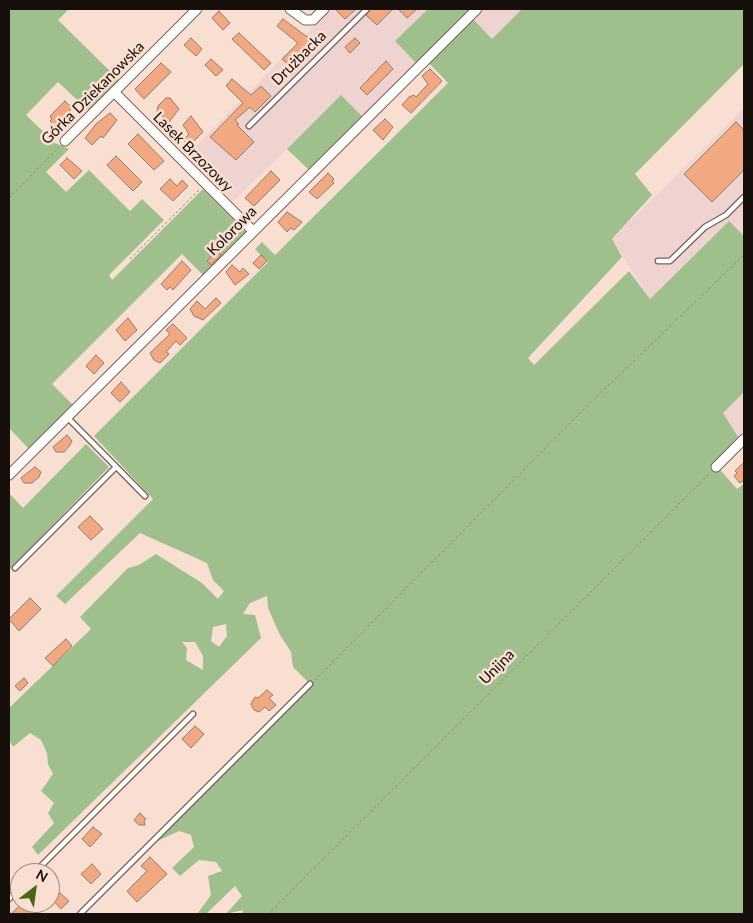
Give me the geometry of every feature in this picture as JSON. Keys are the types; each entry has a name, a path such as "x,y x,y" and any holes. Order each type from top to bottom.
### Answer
{"street":[{"name":"Górka Dziekanowska","path":"65,141 197,9"},
{"path":"290,9 305,20 313,20 324,9"},
{"name":"Kolorowa","path":"9,475 252,230 476,9"},
{"name":"Lasek Brzozowy","path":"114,92 252,230"},
{"path":"716,468 744,439"}],"lane":[{"name":"Drużbacka","path":"249,126 367,9"},
{"path":"658,262 670,261 705,227 726,214 744,197"},
{"path":"67,416 145,496"},
{"path":"16,568 116,467"},
{"path":"80,914 310,684"},
{"path":"44,863 193,714"}],"path":[{"name":"Górka Dziekanowska","path":"9,198 65,141"},
{"path":"130,259 205,184"},
{"path":"310,684 587,406 744,255"},
{"name":"Unijna","path":"268,914 716,468"}],"shaded area":[{"path":"331,9 428,9 395,41 416,62 362,116 341,95 233,202 187,155"},
{"path":"482,9 522,9 492,39 472,18"},
{"path":"744,108 744,236 728,221 650,299 612,239"},
{"path":"744,392 744,436 738,437 723,413"}],"green space":[{"path":"9,9 69,9 58,20 120,81 89,111 58,82 26,115 55,143 69,149 46,172 66,192 89,170 130,211 142,199 164,220 109,275 112,280 203,189 247,233 203,275 182,254 52,384 73,405 29,449 9,428"},
{"path":"428,9 471,9 417,64 395,41"},
{"path":"522,9 744,9 744,64 635,174 652,195 612,239 622,257 528,358 534,365 629,271 650,299 729,221 744,236 744,392 723,413 738,437 714,463 737,489 744,484 744,914 242,914 243,910 226,914 242,896 235,886 206,914 197,914 211,895 208,876 222,871 216,862 199,860 180,876 172,868 194,847 191,835 179,831 149,845 310,684 293,667 291,652 280,635 268,608 267,596 250,603 243,614 255,615 261,638 38,855 32,847 54,823 48,813 54,803 41,791 53,774 41,740 30,733 13,747 9,740 9,708 91,629 80,617 128,568 139,565 156,554 202,583 218,599 224,591 213,580 207,563 140,533 65,604 56,596 153,499 94,436 268,262 255,249 262,242 275,255 448,83 428,62 472,18 492,39","holes":["226,624 227,636 219,647 211,641 213,627","182,642 195,642 203,656 203,670 186,660 187,648"]},
{"path":"341,95 362,116 309,170 287,149"},
{"path":"86,444 109,467 9,570 9,493 23,508"}],"building":[{"path":"335,9 356,9 345,19"},
{"path":"371,9 393,9 377,25 366,15"},
{"path":"398,9 417,9 407,18"},
{"path":"219,11 230,23 223,30 212,18"},
{"path":"283,19 314,42 290,66 282,59 298,43 277,26"},
{"path":"239,33 271,63 264,70 232,39"},
{"path":"191,38 202,49 196,56 184,45"},
{"path":"355,38 360,43 350,53 345,47"},
{"path":"211,59 223,70 216,76 205,65"},
{"path":"386,61 393,69 367,95 360,88"},
{"path":"161,63 171,72 144,99 135,89"},
{"path":"430,69 442,81 411,113 402,105 409,97 414,95 416,97 428,84 422,76"},
{"path":"232,79 251,95 261,86 271,96 255,112 250,107 235,120 239,124 237,125 254,142 236,160 210,137 243,103 226,86"},
{"path":"166,98 170,98 179,109 169,122 157,112 158,106"},
{"path":"65,101 72,108 65,115 67,121 61,128 58,125 56,127 50,121 52,119 50,116"},
{"path":"110,113 117,120 103,138 101,136 92,145 85,138 96,124"},
{"path":"191,116 203,132 189,146 183,140 189,134 183,125"},
{"path":"385,119 393,127 383,140 373,130"},
{"path":"736,122 744,130 744,170 712,202 684,174"},
{"path":"138,134 164,161 154,170 128,144"},
{"path":"116,156 142,182 133,191 107,165"},
{"path":"67,158 82,171 74,179 60,165"},
{"path":"271,171 280,180 254,206 245,198"},
{"path":"328,173 334,179 332,181 334,183 317,199 309,192"},
{"path":"170,179 177,186 182,180 188,186 173,201 160,189"},
{"path":"287,212 302,222 294,230 291,228 287,232 278,222"},
{"path":"217,251 221,255 211,265 207,261"},
{"path":"261,255 267,261 259,269 253,263"},
{"path":"182,261 191,270 173,290 170,287 167,290 161,284"},
{"path":"232,265 240,272 243,268 249,274 235,285 226,272"},
{"path":"216,298 221,303 203,320 194,316 190,309 197,301 205,309"},
{"path":"128,318 137,330 125,341 116,330"},
{"path":"173,324 187,338 180,345 176,341 166,352 169,354 160,363 154,360 150,353 170,334 166,330"},
{"path":"96,355 104,363 94,374 86,366"},
{"path":"121,382 130,392 120,402 111,393"},
{"path":"67,435 72,441 70,445 64,452 56,452 53,447"},
{"path":"744,462 744,480 740,483 734,476 737,473 735,471"},
{"path":"35,467 41,472 39,477 32,483 24,483 21,478"},
{"path":"90,516 103,529 91,540 78,527"},
{"path":"30,598 41,609 19,631 9,619"},
{"path":"66,639 72,646 53,666 45,658"},
{"path":"24,678 28,683 20,691 15,686"},
{"path":"267,690 273,695 269,698 276,705 269,711 265,707 259,712 254,710 251,704 255,697 258,698"},
{"path":"195,726 204,734 191,748 182,739"},
{"path":"140,813 146,819 144,821 145,825 139,825 134,820"},
{"path":"93,827 102,834 90,847 82,839"},
{"path":"150,857 167,874 137,902 127,891 147,871 141,866"},
{"path":"92,864 101,874 91,884 81,874"},
{"path":"60,893 69,901 61,909 60,908"},
{"path":"12,913 33,913 32,914"}]}
